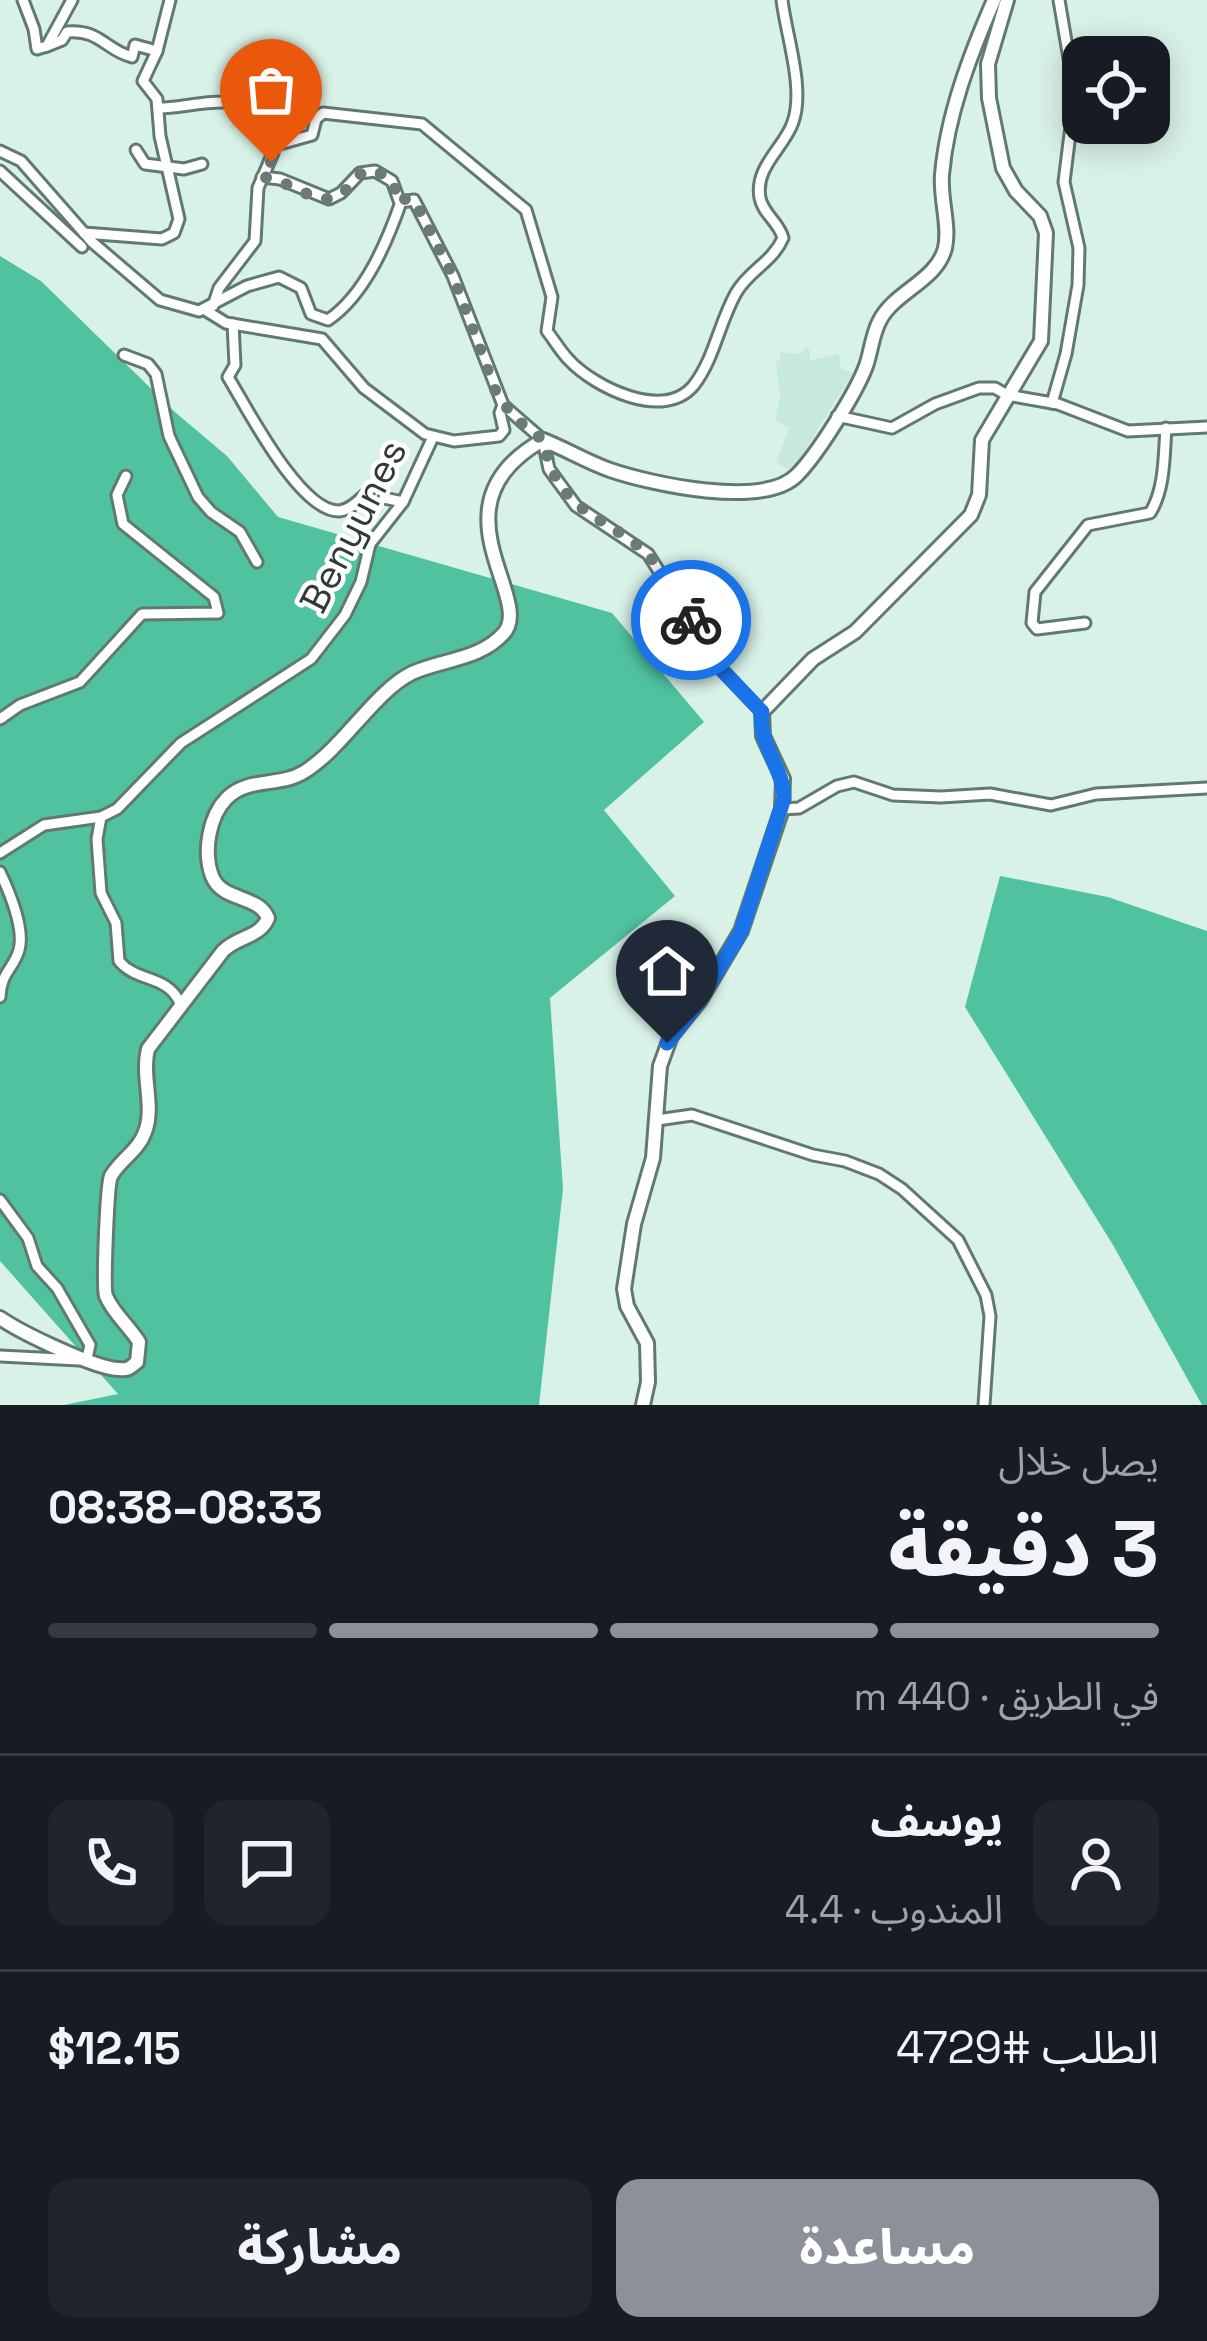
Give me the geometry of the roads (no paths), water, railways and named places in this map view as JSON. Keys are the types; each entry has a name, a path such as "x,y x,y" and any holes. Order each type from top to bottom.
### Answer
{"main road":[{"path":"0,1318 23,1334 87,1358 124,1370 137,1363 139,1342 112,1306 104,1286 109,1240 105,1197 110,1177 145,1133 148,1049 230,943 257,934 268,918 261,907 229,894 212,877 208,848 218,809 246,785 282,781 306,770 412,673 478,652 506,632 512,614 489,548 489,512 509,467 543,440 616,472 692,488 748,491 793,479 859,381 885,311 943,255 944,158 957,99 994,0"},
{"path":"643,1405 647,1343 627,1306 624,1289 634,1224 653,1158 660,1066 667,1043 700,1000 741,932 782,809 783,779 763,736 762,712 813,659 855,632 967,520 979,494 982,440 1041,341 1047,242 1040,216 1016,191 1004,168 989,98 988,64 1007,0"}],"street":[{"path":"23,0 37,49 62,40 67,32 79,31 99,36 125,56 132,57 135,45 157,51"},
{"path":"47,46 72,0"},
{"path":"83,233 162,239 174,233 179,219 157,99 143,80 157,51 170,0"},
{"path":"269,147 312,135 323,113 432,129 526,210 553,297 547,331 570,361 610,388 656,400 688,391 716,346 721,322 741,284 772,259 783,238 760,199 761,181 796,110 782,0"},
{"path":"1052,403 1066,354 1079,248 1064,182 1075,94 1059,0"},
{"path":"158,108 242,104 257,114 272,158 256,195 255,241 209,308"},
{"path":"136,150 145,164 184,169 202,164"},
{"path":"0,151 21,161 83,233 160,300 187,310 209,308 256,282 284,277 302,288 311,314 326,320"},
{"path":"0,171 82,247"},
{"path":"262,177 329,199 360,173 374,171 392,181 400,203"},
{"path":"209,308 217,320 322,339 344,369 379,401 433,437 454,441 501,435 503,405 453,276 415,201 407,198 400,203 368,272 340,310 326,320 322,339"},
{"path":"233,324 235,368 228,377 310,500 336,511 347,509 369,491"},
{"path":"124,355 148,364 156,374 165,425 198,497 240,532 257,562"},
{"path":"837,416 892,428 935,404 979,388 1052,403 1128,431 1207,427"},
{"path":"503,405 543,440 549,469 575,506 648,554 722,670 762,712"},
{"path":"1085,623 1037,628 1032,623 1032,597 1088,525 1150,512 1163,469 1166,428"},
{"name":"Benyunes","path":"100,817 128,801 181,742 311,659 338,627 359,588 370,544 404,502 433,437"},
{"path":"0,719 20,705 80,682 142,614 218,613 214,597 123,524 117,495 126,476"},
{"path":"384,498 404,502"},
{"path":"782,809 799,808 837,786 854,782 892,795 990,794 1051,806 1096,794 1207,788"},
{"path":"0,853 44,825 100,817 101,893 116,923 118,961 129,972 167,984 180,1003"},
{"path":"0,872 9,890 20,942 2,978 0,997"},
{"path":"657,1120 692,1115 845,1161 902,1189 958,1240 986,1294 990,1316 984,1405"},
{"path":"0,1200 28,1238 37,1266 57,1288 90,1345 87,1358 0,1357"}]}
